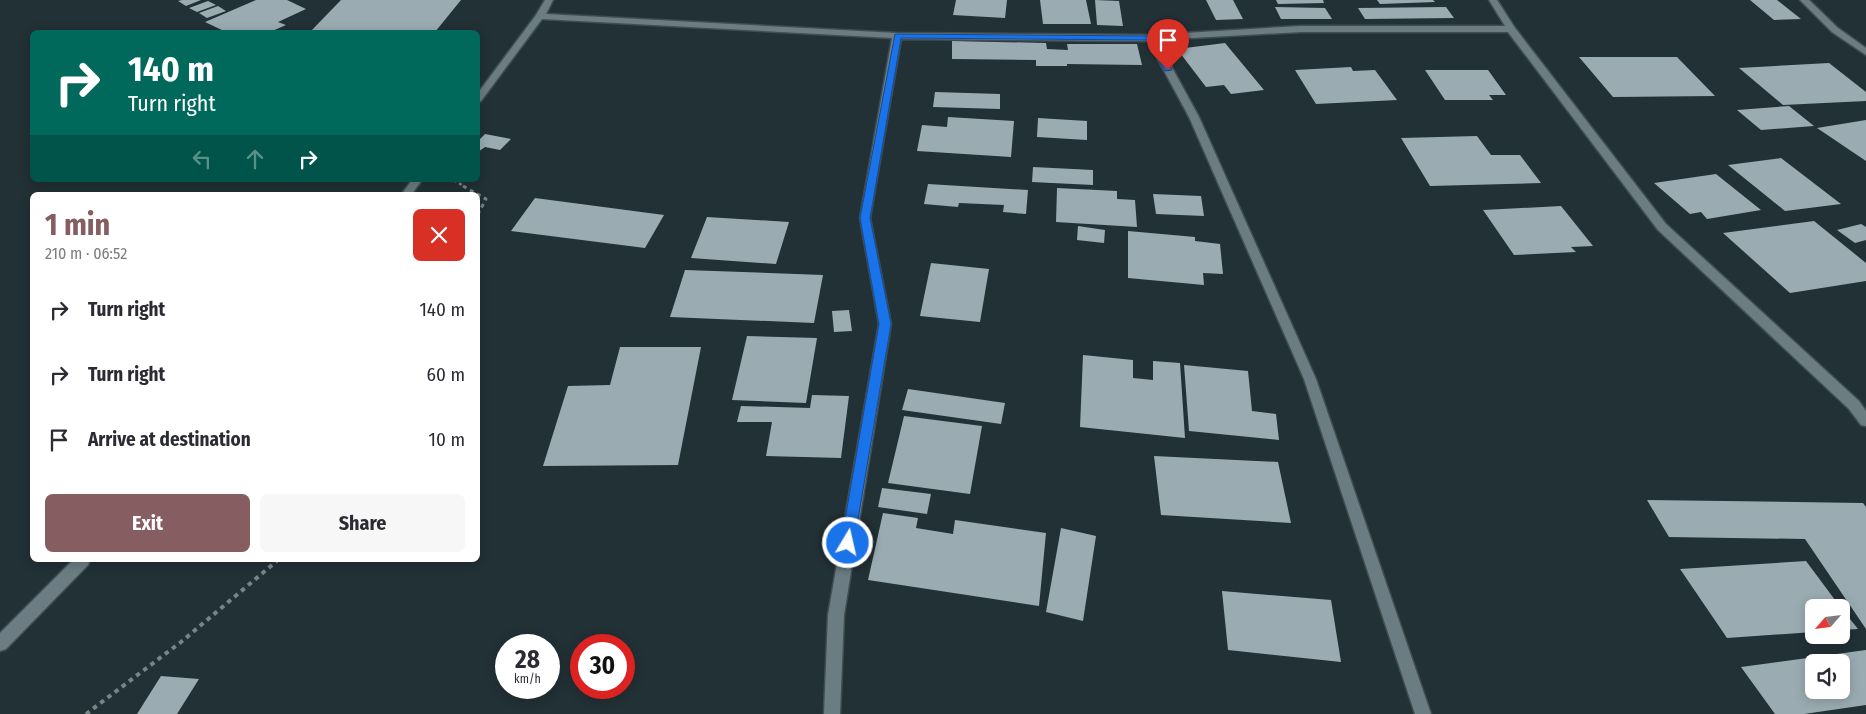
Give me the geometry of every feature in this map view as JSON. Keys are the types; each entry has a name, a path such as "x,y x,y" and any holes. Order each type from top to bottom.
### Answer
{"street":[{"path":"480,96 540,16 549,0"},
{"path":"1492,0 1511,29 1662,227 1854,405 1866,421"},
{"path":"1804,0 1835,30 1866,52"},
{"path":"540,16 897,36 1151,38 1301,30 1511,29"},
{"path":"832,714 836,615 885,324 865,218 897,36"},
{"path":"1151,38 1194,117 1310,379 1423,714"},
{"path":"0,644 81,562"}],"path":[{"path":"457,182 474,192"},
{"path":"480,195 486,199 480,210"},
{"path":"86,714 195,630 276,562"}],"building":[{"path":"201,0 186,6 178,1"},
{"path":"256,0 287,0 306,9 278,22 286,25 275,30 222,30 205,22"},
{"path":"341,0 461,0 437,30 312,30"},
{"path":"956,0 1007,0 1005,18 953,15"},
{"path":"1040,0 1086,0 1091,24 1043,24"},
{"path":"1095,0 1119,1 1123,26 1097,25"},
{"path":"1206,0 1233,0 1243,19 1216,20"},
{"path":"1276,0 1323,0 1324,3 1278,4"},
{"path":"1377,0 1433,0 1435,2 1380,4"},
{"path":"1750,0 1777,0 1801,19 1774,20"},
{"path":"208,1 216,5 197,12 189,8"},
{"path":"218,6 226,11 207,18 199,13"},
{"path":"1275,7 1325,8 1332,19 1281,19"},
{"path":"1446,7 1454,18 1365,19 1358,8"},
{"path":"952,41 1046,43 1047,49 1068,50 1067,44 1137,44 1142,65 1067,64 1067,66 1036,66 1036,60 952,59"},
{"path":"1225,43 1264,90 1231,94 1224,85 1206,87 1177,49"},
{"path":"1579,57 1677,57 1715,96 1613,97"},
{"path":"1829,63 1866,92 1866,101 1783,105 1739,68"},
{"path":"1351,67 1353,71 1375,70 1397,100 1316,104 1295,70"},
{"path":"1425,70 1488,70 1506,95 1489,95 1493,100 1445,100"},
{"path":"935,92 1000,94 1000,109 933,107"},
{"path":"1789,106 1814,126 1761,130 1737,110"},
{"path":"948,117 1014,121 1011,157 917,151 922,125 947,127"},
{"path":"1038,118 1087,121 1087,140 1037,137"},
{"path":"1866,120 1866,161 1817,128"},
{"path":"485,134 511,139 500,150 485,147 480,151 480,139"},
{"path":"1477,136 1491,155 1520,155 1541,183 1430,186 1401,138"},
{"path":"1781,158 1841,204 1785,211 1728,165"},
{"path":"1033,167 1093,170 1093,185 1032,182"},
{"path":"1716,174 1761,210 1707,219 1701,212 1690,214 1654,183"},
{"path":"928,184 1028,190 1026,214 1003,212 1004,205 959,203 958,207 924,204"},
{"path":"1057,188 1117,191 1117,199 1135,200 1137,227 1056,222"},
{"path":"1153,194 1201,196 1204,216 1156,214"},
{"path":"535,198 664,215 645,248 511,231"},
{"path":"1561,206 1593,246 1571,247 1576,252 1514,255 1483,210"},
{"path":"707,217 789,222 776,264 691,258"},
{"path":"1814,221 1866,263 1866,281 1790,293 1723,233"},
{"path":"1861,224 1866,227 1866,240 1855,243 1837,230"},
{"path":"1078,226 1105,230 1104,243 1077,240"},
{"path":"1128,231 1195,237 1195,241 1220,244 1223,274 1203,273 1204,285 1128,278"},
{"path":"931,263 989,269 980,322 920,316"},
{"path":"685,270 823,275 814,323 670,317"},
{"path":"849,310 852,331 834,332 832,311"},
{"path":"747,336 817,338 806,403 732,400"},
{"path":"620,347 701,347 678,465 543,466 568,386 610,385"},
{"path":"1083,355 1133,360 1133,378 1153,380 1153,361 1180,363 1185,438 1080,427"},
{"path":"1184,365 1248,371 1252,411 1276,414 1279,440 1189,431"},
{"path":"908,389 1005,403 1001,424 902,410"},
{"path":"812,395 849,396 841,458 766,456 772,422 737,422 741,406 810,408"},
{"path":"904,416 982,426 970,494 888,483"},
{"path":"1154,456 1278,462 1291,523 1161,515"},
{"path":"882,488 931,494 927,514 878,507"},
{"path":"1647,500 1863,503 1866,507 1866,629 1850,605 1850,599 1846,599 1805,539 1669,537"},
{"path":"883,513 918,518 916,528 953,534 955,520 1046,533 1039,606 868,580"},
{"path":"1061,528 1096,536 1083,621 1046,612"},
{"path":"1806,561 1834,599 1805,599 1805,633 1727,638 1680,569"},
{"path":"1222,591 1331,600 1341,662 1228,650"},
{"path":"1850,619 1858,629 1850,629"},
{"path":"1866,650 1866,705 1804,714 1775,714 1741,667 1805,658 1805,699 1850,699 1850,654 1837,654"},
{"path":"161,676 199,679 177,714 137,714"}],"route":[{"path":"848,543 885,324 865,218 897,36 1151,38 1168,70"}]}
